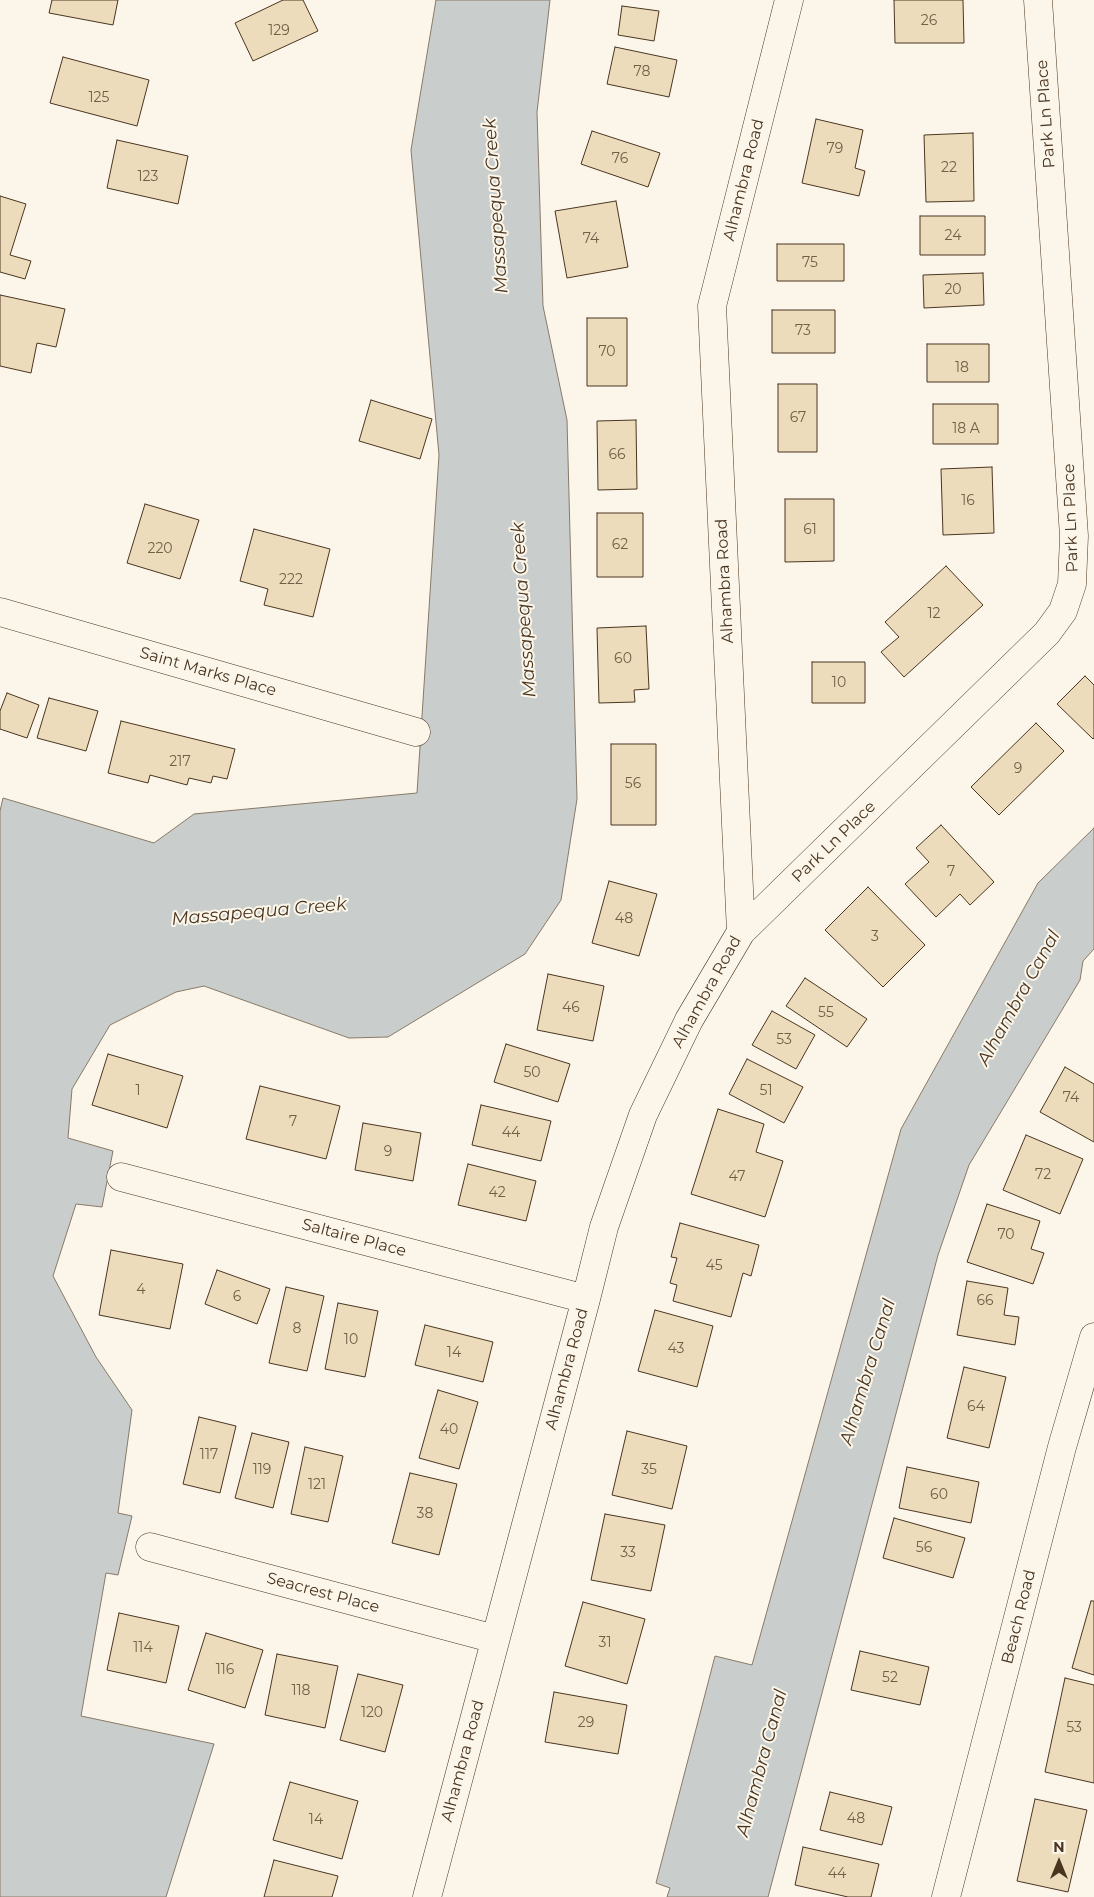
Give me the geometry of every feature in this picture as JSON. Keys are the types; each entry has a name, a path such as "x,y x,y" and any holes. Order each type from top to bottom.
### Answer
{"street":[{"name":"Alhambra Road","path":"427,1897 604,1227 642,1115 689,1020 741,932 712,306 789,0"},
{"name":"Park Ln Place","path":"741,932 1047,633 1063,610 1072,584 1074,536 1038,0"},
{"name":"Saint Marks Place","path":"0,612 416,732"},
{"name":"Saltaire Place","path":"121,1177 586,1299"},
{"name":"Beach Road","path":"946,1897 1062,1447 1094,1337"},
{"name":"Seacrest Place","path":"150,1547 495,1638"}],"water":[{"name":"Massapequa Creek","path":"436,0 550,0 537,112 543,306 567,420 577,799 561,900 525,954 388,1037 349,1038 204,986 176,992 110,1025 72,1089 68,1138 113,1151 102,1207 76,1204 53,1276 96,1357 132,1410 118,1513 132,1516 118,1575 106,1573 81,1716 214,1744 166,1897 0,1897 0,811 3,798 154,843 194,814 417,793 439,455 411,150"},
{"name":"Alhambra Canal","path":"1094,828 1094,949 1083,961 1080,980 969,1165 938,1255 768,1897 667,1897 670,1888 656,1883 715,1656 752,1665 901,1129 1038,883"}],"building":[{"path":"52,0 118,0 113,25 49,13"},
{"path":"283,0 303,0 318,31 253,61 235,23"},
{"path":"894,0 963,0 964,43 895,43"},
{"path":"622,6 659,11 654,41 618,35"},
{"path":"615,47 677,60 669,97 607,84"},
{"path":"63,57 149,80 137,126 50,103"},
{"path":"816,119 863,130 855,168 865,171 859,196 802,183"},
{"path":"592,131 660,153 648,187 581,164"},
{"path":"973,133 974,201 926,202 924,135"},
{"path":"117,140 188,156 178,204 107,188"},
{"path":"0,196 26,204 10,255 31,261 25,279 0,272"},
{"path":"616,201 628,267 567,278 555,211"},
{"path":"920,216 985,216 985,255 920,255"},
{"path":"777,244 844,244 844,281 777,281"},
{"path":"983,273 984,305 924,308 923,275"},
{"path":"0,295 65,309 56,347 37,343 31,373 0,366"},
{"path":"772,310 835,310 835,353 772,353"},
{"path":"587,318 627,318 627,386 587,386"},
{"path":"927,344 989,344 989,382 927,382"},
{"path":"778,384 817,384 817,452 778,452"},
{"path":"371,400 432,419 420,459 359,441"},
{"path":"933,404 998,404 998,444 933,444"},
{"path":"636,420 637,489 598,490 597,421"},
{"path":"992,467 994,533 943,535 941,469"},
{"path":"785,499 834,499 834,561 785,562"},
{"path":"145,504 199,520 180,579 127,563"},
{"path":"597,513 643,513 643,577 597,577"},
{"path":"254,529 330,549 313,617 264,605 268,589 240,581"},
{"path":"946,566 983,605 904,677 881,652 899,637 885,622"},
{"path":"646,626 649,689 634,690 635,702 599,703 597,628"},
{"path":"812,662 865,662 865,703 812,703"},
{"path":"1085,676 1094,685 1093,739 1057,704"},
{"path":"7,693 39,705 27,738 0,729 0,711"},
{"path":"49,698 98,711 86,751 37,738"},
{"path":"121,721 235,749 227,779 213,776 211,783 189,778 187,785 150,775 148,783 108,773"},
{"path":"1036,723 1064,751 999,815 971,787"},
{"path":"611,744 656,744 656,825 611,825"},
{"path":"941,825 994,882 970,905 960,894 936,917 905,884 929,862 916,848"},
{"path":"609,881 657,894 639,956 592,943"},
{"path":"868,887 925,945 883,987 825,930"},
{"path":"548,974 604,986 593,1041 537,1030"},
{"path":"805,978 867,1019 847,1047 786,1006"},
{"path":"772,1011 815,1035 796,1069 752,1045"},
{"path":"506,1044 570,1064 558,1102 494,1082"},
{"path":"108,1054 183,1076 167,1128 92,1105"},
{"path":"747,1059 803,1087 784,1123 729,1094"},
{"path":"1065,1067 1094,1084 1094,1142 1040,1112"},
{"path":"260,1086 340,1106 326,1159 246,1139"},
{"path":"481,1105 551,1121 541,1161 472,1145"},
{"path":"718,1109 764,1124 756,1152 783,1161 765,1217 691,1194"},
{"path":"363,1123 421,1133 413,1181 355,1170"},
{"path":"1026,1135 1083,1159 1060,1214 1003,1190"},
{"path":"468,1164 536,1181 526,1221 458,1205"},
{"path":"987,1204 1040,1221 1031,1249 1044,1253 1033,1284 967,1262"},
{"path":"680,1223 759,1245 751,1276 743,1273 731,1317 673,1301 677,1285 670,1283 677,1258 671,1257"},
{"path":"111,1250 183,1264 170,1329 99,1315"},
{"path":"217,1270 270,1289 257,1324 205,1304"},
{"path":"967,1281 1008,1288 1004,1315 1019,1317 1015,1345 957,1335"},
{"path":"286,1287 324,1296 307,1371 269,1363"},
{"path":"338,1303 378,1311 365,1377 325,1369"},
{"path":"655,1310 713,1326 697,1387 638,1371"},
{"path":"425,1325 493,1342 483,1382 415,1365"},
{"path":"964,1367 1006,1377 989,1448 947,1438"},
{"path":"438,1390 478,1402 459,1469 419,1458"},
{"path":"199,1417 236,1426 220,1493 183,1484"},
{"path":"627,1431 687,1446 672,1509 612,1495"},
{"path":"252,1433 289,1442 273,1508 235,1498"},
{"path":"305,1447 343,1456 328,1522 291,1514"},
{"path":"907,1467 979,1482 971,1523 899,1508"},
{"path":"410,1473 457,1484 439,1555 392,1543"},
{"path":"605,1514 665,1525 651,1591 591,1580"},
{"path":"894,1518 965,1538 953,1578 883,1558"},
{"path":"1091,1601 1094,1601 1094,1675 1072,1668"},
{"path":"583,1602 645,1619 627,1684 565,1666"},
{"path":"119,1613 179,1626 166,1683 107,1670"},
{"path":"206,1633 263,1650 245,1708 188,1690"},
{"path":"860,1651 929,1667 920,1705 851,1690"},
{"path":"277,1654 338,1666 325,1728 265,1715"},
{"path":"358,1674 403,1685 385,1752 340,1740"},
{"path":"1065,1678 1094,1685 1094,1783 1045,1772"},
{"path":"554,1692 627,1705 618,1754 545,1742"},
{"path":"290,1782 358,1801 342,1859 273,1840"},
{"path":"830,1792 892,1807 882,1845 820,1830"},
{"path":"1035,1799 1087,1810 1068,1892 1017,1881"},
{"path":"803,1847 879,1864 871,1897 848,1897 795,1885"},
{"path":"274,1860 338,1876 332,1897 264,1897"}]}
